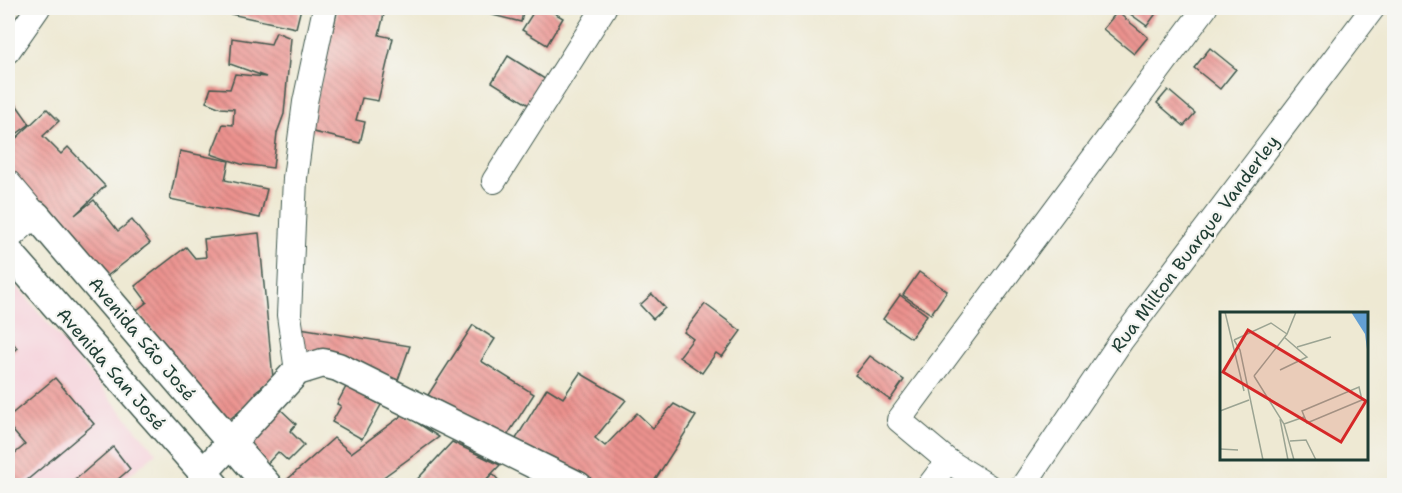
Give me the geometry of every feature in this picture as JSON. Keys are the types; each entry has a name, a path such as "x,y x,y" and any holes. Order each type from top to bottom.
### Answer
{"street":[{"path":"8,51 38,8"},
{"path":"297,371 290,315 295,178 305,102 325,8"},
{"path":"494,181 604,8"},
{"path":"988,486 948,461 899,420 1205,8"},
{"name":"Rua Milton Buarque Vanderley","path":"1023,486 1122,341 1373,8"},
{"path":"8,182 36,215"},
{"path":"8,209 36,215"},
{"path":"8,239 36,215"},
{"name":"Avenida São José","path":"36,215 268,486"},
{"name":"Avenida San José","path":"8,251 209,480"},
{"path":"209,480 232,444 297,371 323,363 338,367 578,486"},
{"path":"929,486 948,461"}],"shaded area":[{"path":"8,275 156,453 117,485 8,485"}],"building":[{"path":"212,8 301,8 296,28 212,10"},
{"path":"338,8 385,10 379,35 393,38 378,101 362,98 356,120 365,122 360,143 309,131"},
{"path":"464,8 524,8 521,22"},
{"path":"536,8 546,8 563,18 547,45 522,30"},
{"path":"1122,8 1160,8 1147,26"},
{"path":"1117,12 1148,37 1134,54 1103,29"},
{"path":"276,32 291,38 284,114 277,133 273,168 241,164 211,154 223,124 233,125 234,109 221,108 206,102 211,88 230,89 235,74 266,77 230,64 232,38 271,44"},
{"path":"1210,48 1236,69 1220,89 1194,68"},
{"path":"508,56 548,81 532,107 492,82"},
{"path":"1168,90 1195,113 1184,126 1157,103"},
{"path":"8,93 30,124 8,140"},
{"path":"47,109 59,121 43,136 61,154 68,147 105,186 75,215 94,200 118,231 132,220 150,243 102,280 61,226 8,170 8,146"},
{"path":"180,151 229,161 225,180 267,189 260,218 170,199"},
{"path":"259,233 273,378 256,391 257,398 222,425 137,310 147,302 135,286 186,247 195,258 206,257 204,239"},
{"path":"919,272 947,291 931,314 903,295"},
{"path":"652,294 665,308 653,319 640,305"},
{"path":"900,295 927,315 911,338 883,319"},
{"path":"705,304 741,331 722,357 716,353 702,373 679,357 693,339 684,332"},
{"path":"473,325 495,339 481,361 534,394 503,442 428,395"},
{"path":"294,327 410,346 398,380 291,346"},
{"path":"8,337 17,348 8,356"},
{"path":"870,356 904,380 890,400 855,375"},
{"path":"580,373 626,400 595,438 605,446 637,413 653,428 674,404 696,416 651,486 591,486 514,442 547,388 563,398"},
{"path":"55,378 94,424 20,486 8,486 8,459 25,445 8,425 8,417"},
{"path":"347,385 381,405 362,439 332,422 341,406 337,404"},
{"path":"276,405 296,424 290,431 304,445 288,461 278,452 265,466 240,442"},
{"path":"404,414 439,437 371,486 280,486 334,438 351,453"},
{"path":"452,442 500,465 480,486 411,486"},
{"path":"113,447 130,469 110,486 68,486"},
{"path":"493,474 501,483 499,486 481,486"},
{"path":"391,477 398,486 381,486"}]}
